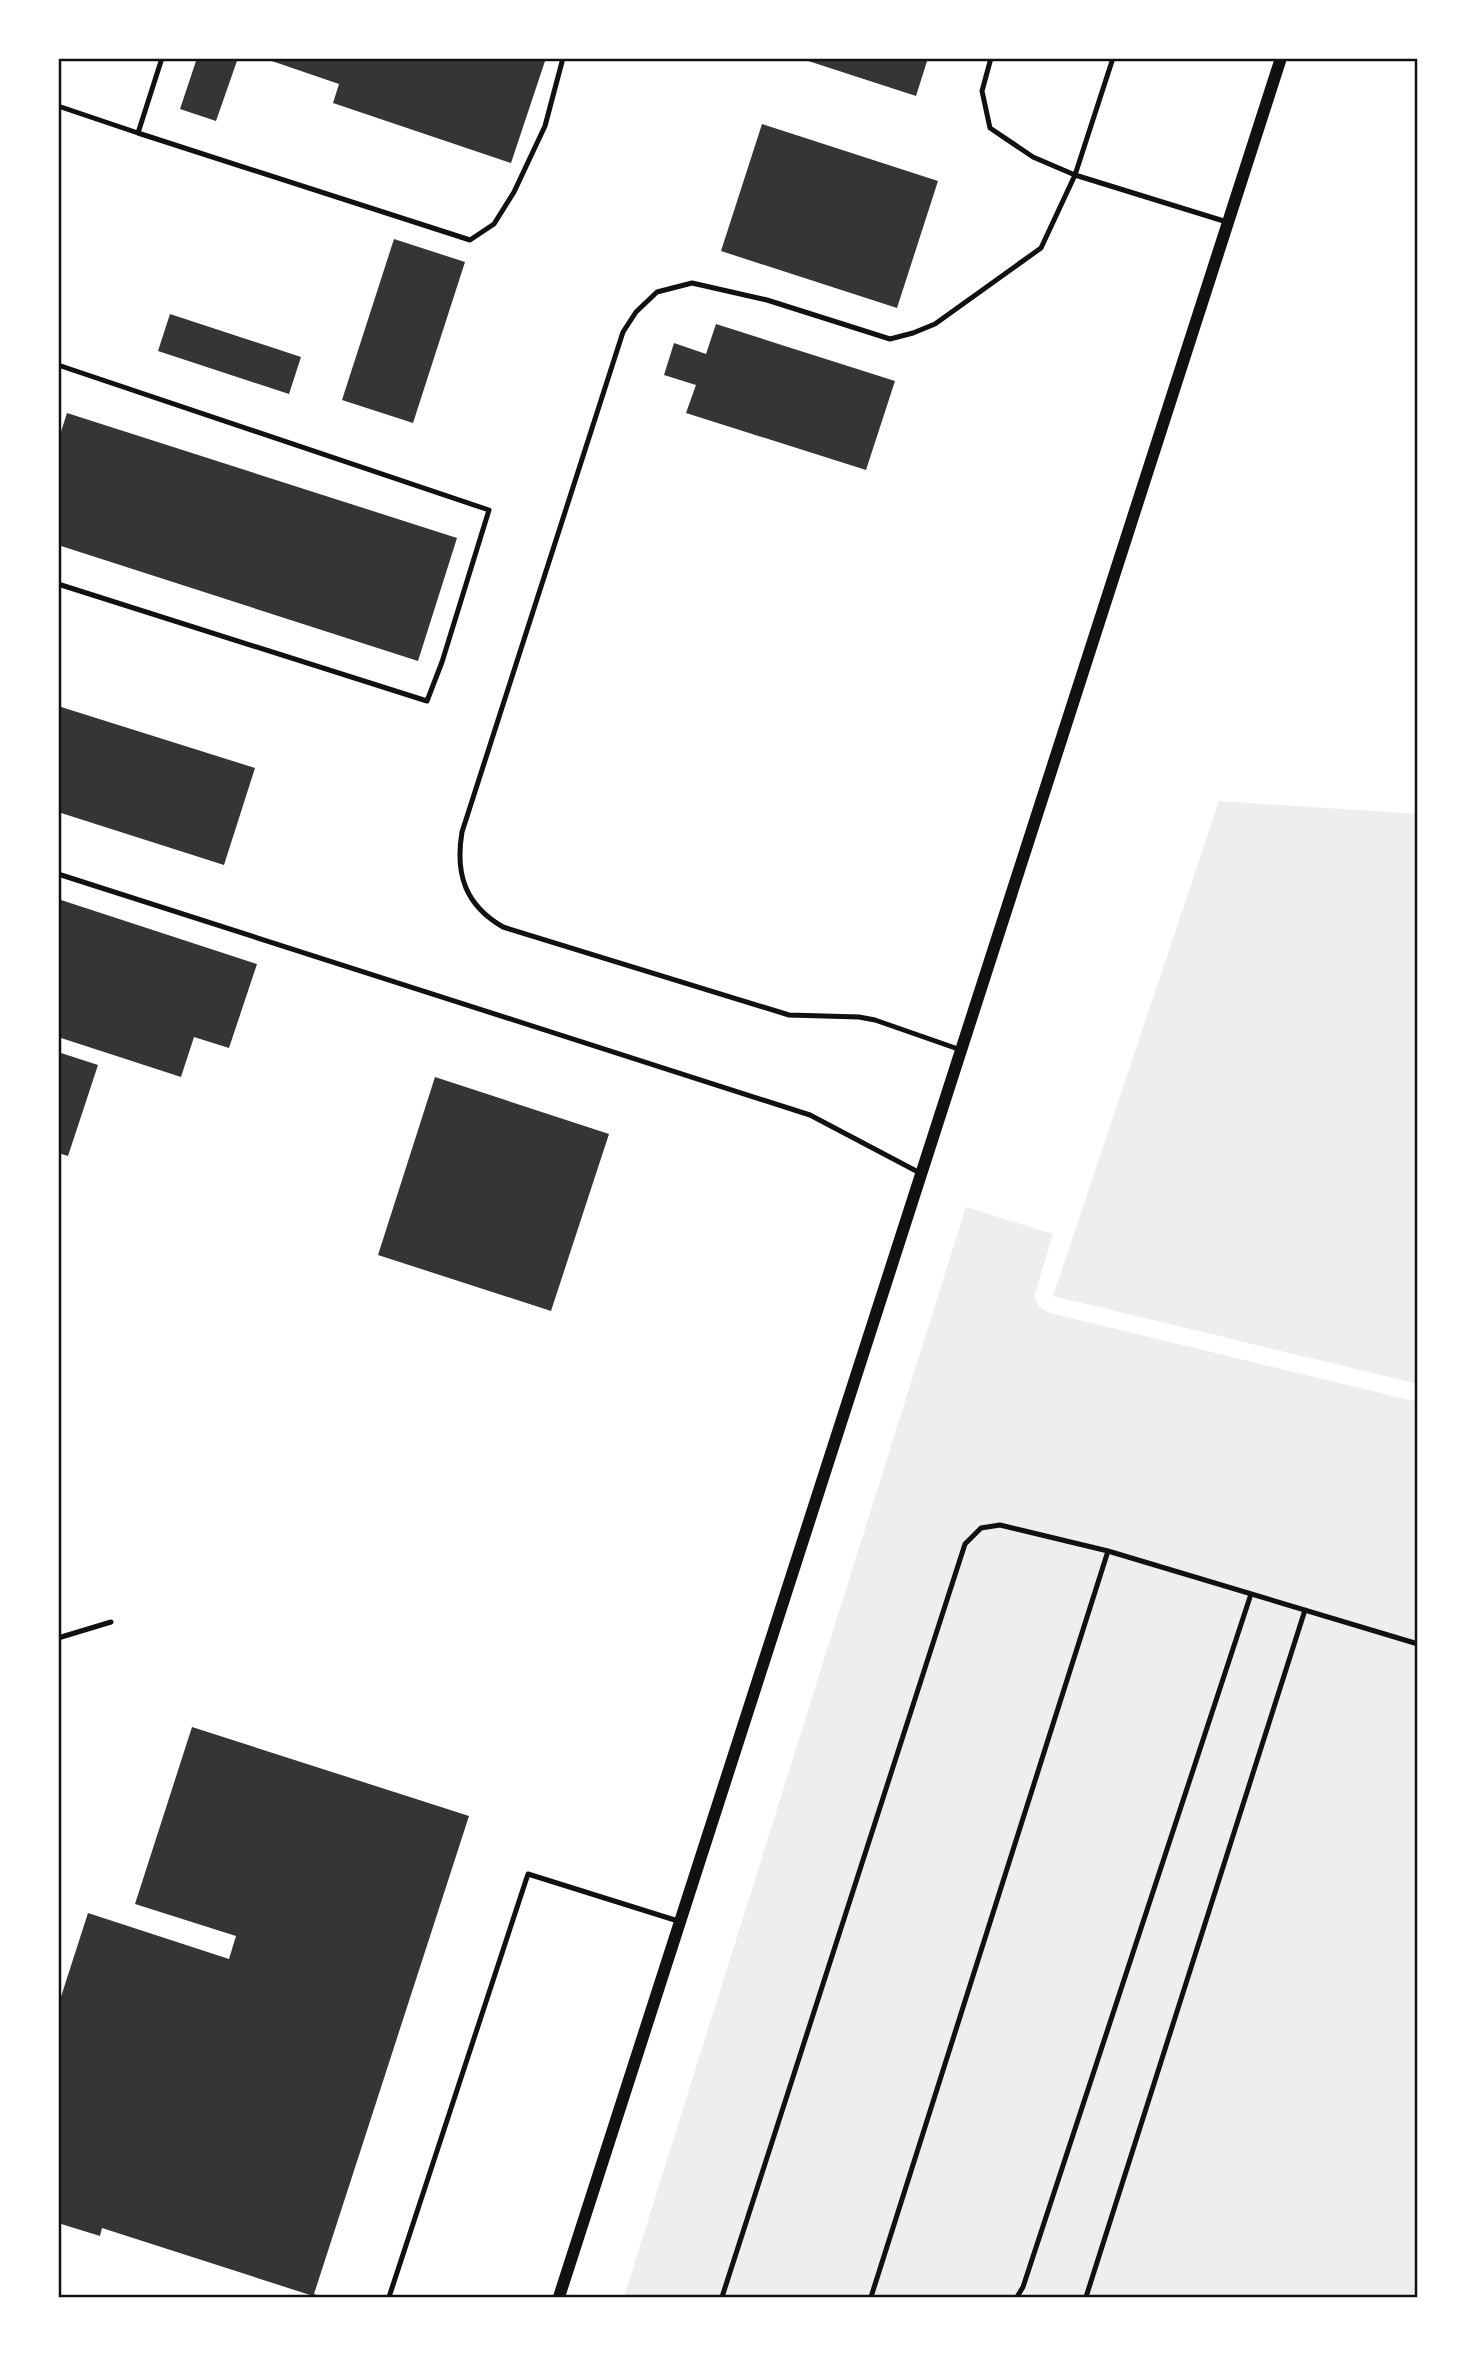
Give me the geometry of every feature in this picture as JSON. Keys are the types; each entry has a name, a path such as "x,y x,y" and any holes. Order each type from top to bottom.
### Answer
{"street":[{"path":"559,2297 1281,58"}],"lane":[{"path":"138,133 162,58"},
{"path":"58,106 470,240 494,224 514,192 545,126 563,58"},
{"path":"992,58 982,91 990,128 1032,156 1075,175 1228,222"},
{"path":"961,1050 875,1020 789,1015 503,927 487,917 472,901 462,876 458,856 462,832 619,345 636,312 657,292 692,283 767,300 890,338 935,324 1041,248 1075,175 1113,58"},
{"path":"58,365 489,510 442,662 427,701 58,584"},
{"path":"58,874 810,1115 920,1173"},
{"path":"722,2297 965,1545 981,1528 1000,1525 1108,1551 1418,1644"},
{"path":"871,2297 1108,1551"},
{"path":"1017,2297 1027,2274 1251,1594"},
{"path":"1086,2297 1305,1610"},
{"path":"58,1637 111,1622"},
{"path":"389,2297 528,1874 681,1922"}],"shaded area":[{"path":"1219,801 1418,814 1418,1384 1053,1296"},
{"path":"966,1207 1053,1234 1034,1296 1039,1307 1050,1313 1418,1402 1418,2297 624,2297"}],"building":[{"path":"197,58 238,58 216,121 180,109"},
{"path":"263,58 546,58 511,163 333,103 339,84"},
{"path":"799,58 928,58 916,96"},
{"path":"762,124 938,181 897,308 721,251"},
{"path":"394,239 465,262 413,423 342,400"},
{"path":"170,314 301,357 289,394 158,351"},
{"path":"716,324 895,381 866,470 686,413 696,385 664,375 674,343 706,354"},
{"path":"67,413 457,538 418,661 58,545 58,441"},
{"path":"58,706 255,768 224,865 58,812"},
{"path":"58,899 257,964 229,1048 194,1037 181,1077 58,1037"},
{"path":"58,1052 98,1065 68,1156 58,1153"},
{"path":"435,1077 609,1134 551,1311 378,1255"},
{"path":"192,1727 469,1816 314,2294 321,2297 309,2297 310,2295 102,2228 100,2236 58,2223 58,2006 88,1913 229,1959 236,1936 135,1904"}]}
